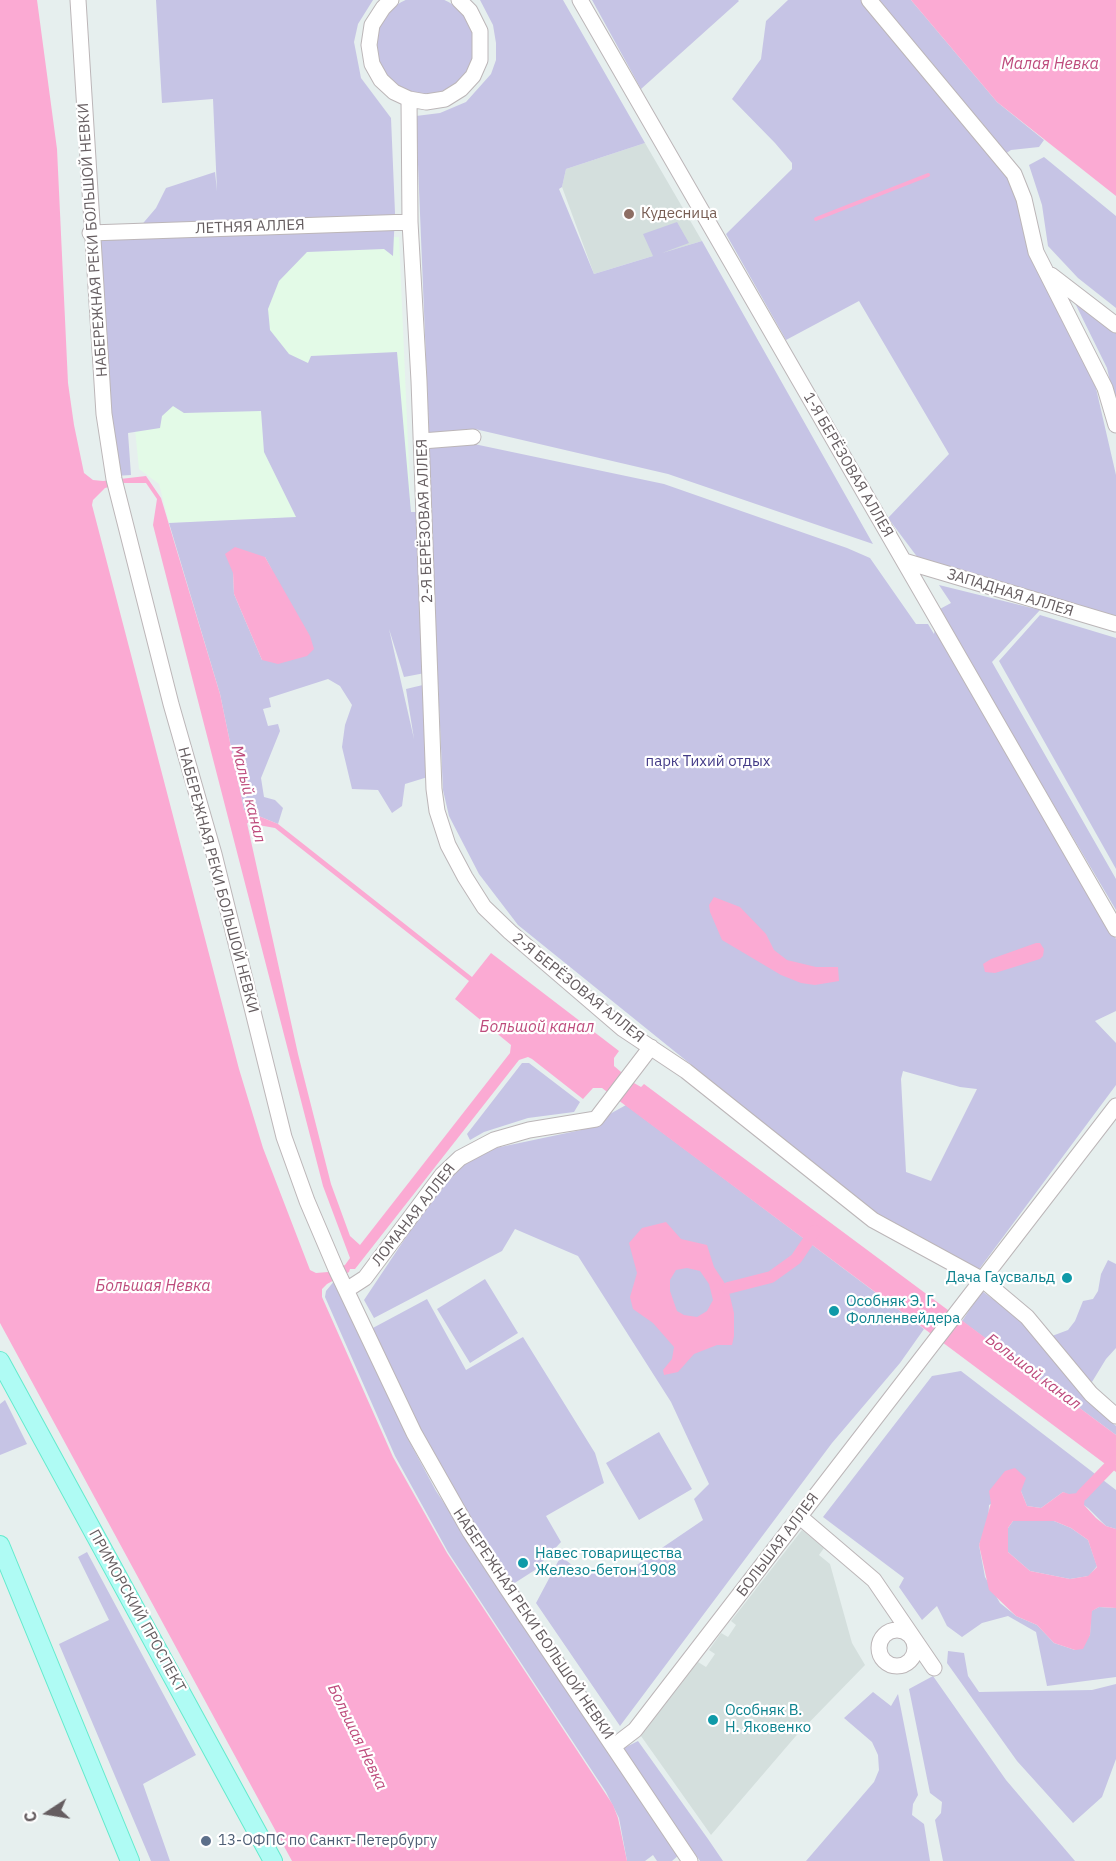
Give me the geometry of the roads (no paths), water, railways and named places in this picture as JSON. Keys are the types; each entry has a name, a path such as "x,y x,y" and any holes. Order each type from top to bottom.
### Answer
{"main road":[{"name":"ПРИМОРСКИЙ ПРОСПЕКТ","path":"0,1361 5,1377 273,1861"},
{"path":"0,1545 130,1861"}],"street":[{"name":"НАБЕРЕЖНАЯ РЕКИ БОЛЬШОЙ НЕВКИ","path":"78,0 90,232 104,414 115,482 171,705 214,854 284,1137 307,1201 414,1434 470,1532 690,1861"},
{"path":"392,0 382,8 372,25 369,55 381,80 394,92 409,99 426,102 445,99 461,89 477,68 482,51 480,31 471,11 459,0"},
{"name":"1-Я БЕРЁЗОВАЯ АЛЛЕЯ","path":"580,0 1116,929"},
{"path":"869,0 1014,174 1024,199 1032,239 1105,388 1116,425"},
{"name":"2-Я БЕРЁЗОВАЯ АЛЛЕЯ","path":"409,99 410,222 422,441 434,789 437,811 448,845 484,907 623,1029 686,1071 873,1220 983,1280 1027,1317 1090,1394 1116,1416"},
{"name":"ЛЕТНЯЯ АЛЛЕЯ","path":"90,232 410,222"},
{"path":"1048,273 1116,325"},
{"path":"422,441 473,437"},
{"name":"ЗАПАДНАЯ АЛЛЕЯ","path":"904,561 1116,624"},
{"name":"ЛОМАНАЯ АЛЛЕЯ","path":"341,1278 365,1278 442,1175 460,1158 502,1138 596,1119 651,1047"},
{"path":"983,1280 1116,1106"},
{"name":"БОЛЬШАЯ АЛЛЕЯ","path":"614,1746 635,1730 983,1280"},
{"path":"799,1516 874,1580 904,1629 934,1668"}],"water":[{"name":"Большая Невка","path":"0,0 37,0 57,149 68,383 84,473 93,480 103,481 146,476 161,498 220,694 244,810 278,824 472,977 491,953 619,1051 614,1058 614,1066 634,1083 641,1087 644,1084 1116,1435 1116,1472 602,1088 593,1088 583,1099 532,1059 528,1057 519,1060 355,1269 350,1269 349,1272 327,1284 322,1289 322,1297 393,1457 447,1553 613,1805 627,1861 292,1861 0,1323","holes":["124,483 146,483 157,499 153,525 323,1186 350,1258 345,1265 328,1272 316,1273 310,1270 263,1148 239,1069 92,505 93,500 105,488","247,823 275,828 469,981 455,999 511,1045 510,1053 360,1245 350,1236 331,1184 298,1054"]},
{"name":"Малая Невка","path":"911,0 1116,0 1116,196 997,102"},
{"path":"235,547 265,557 310,636 314,649 307,656 278,664 262,660 234,594 233,573 225,554"},
{"path":"714,897 740,907 766,934 774,950 787,960 816,967 838,967 839,981 815,985 801,983 781,975 722,940 710,912 709,905"},
{"path":"1040,943 1044,949 1040,959 995,973 985,972 983,964 991,959"},
{"path":"666,1222 681,1239 707,1245 714,1267 728,1288 734,1313 732,1345 717,1345 694,1354 678,1372 664,1375 663,1370 672,1359 674,1347 653,1323 633,1309 630,1297 637,1273 629,1243 642,1228","holes":["687,1268 700,1271 709,1284 713,1300 707,1311 697,1317 684,1315 677,1311 670,1291 670,1280 676,1270"]},
{"path":"1015,1468 1026,1478 1021,1491 1027,1506 1041,1508 1063,1492 1078,1493 1085,1496 1084,1505 1096,1518 1106,1526 1116,1529 1116,1608 1099,1607 1092,1611 1090,1635 1083,1649 1075,1650 1054,1643 1037,1625 1016,1616 989,1590 979,1545 991,1503 989,1491 1005,1471","holes":["1013,1521 1054,1521 1071,1528 1088,1540 1097,1567 1088,1576 1070,1579 1030,1571 1008,1552 1008,1528"]}],"waterway":[{"path":"816,219 928,175"},
{"path":"728,1288 771,1277 796,1259 815,1231"},
{"path":"1082,1495 1116,1460"}],"place":[{"name":"Кудесница","path":"629,214"},
{"name":"Дача Гаусвальд","path":"1067,1278"},
{"name":"Особняк Э. Г. Фолленвейдера","path":"834,1311"},
{"name":"Навес товарищества Железо-бетон 1908","path":"523,1563"},
{"name":"Особняк В. Н. Яковенко","path":"713,1720"},
{"name":"13-ОФПС по Санкт-Петербургу","path":"206,1841"}],"park label":[{"name":"парк Тихий отдых","path":"708,762"}],"water label":[{"name":"Малый канал","path":"248,794"},
{"name":"Большой канал","path":"537,1027"},
{"name":"Большой канал","path":"1033,1372"}]}
